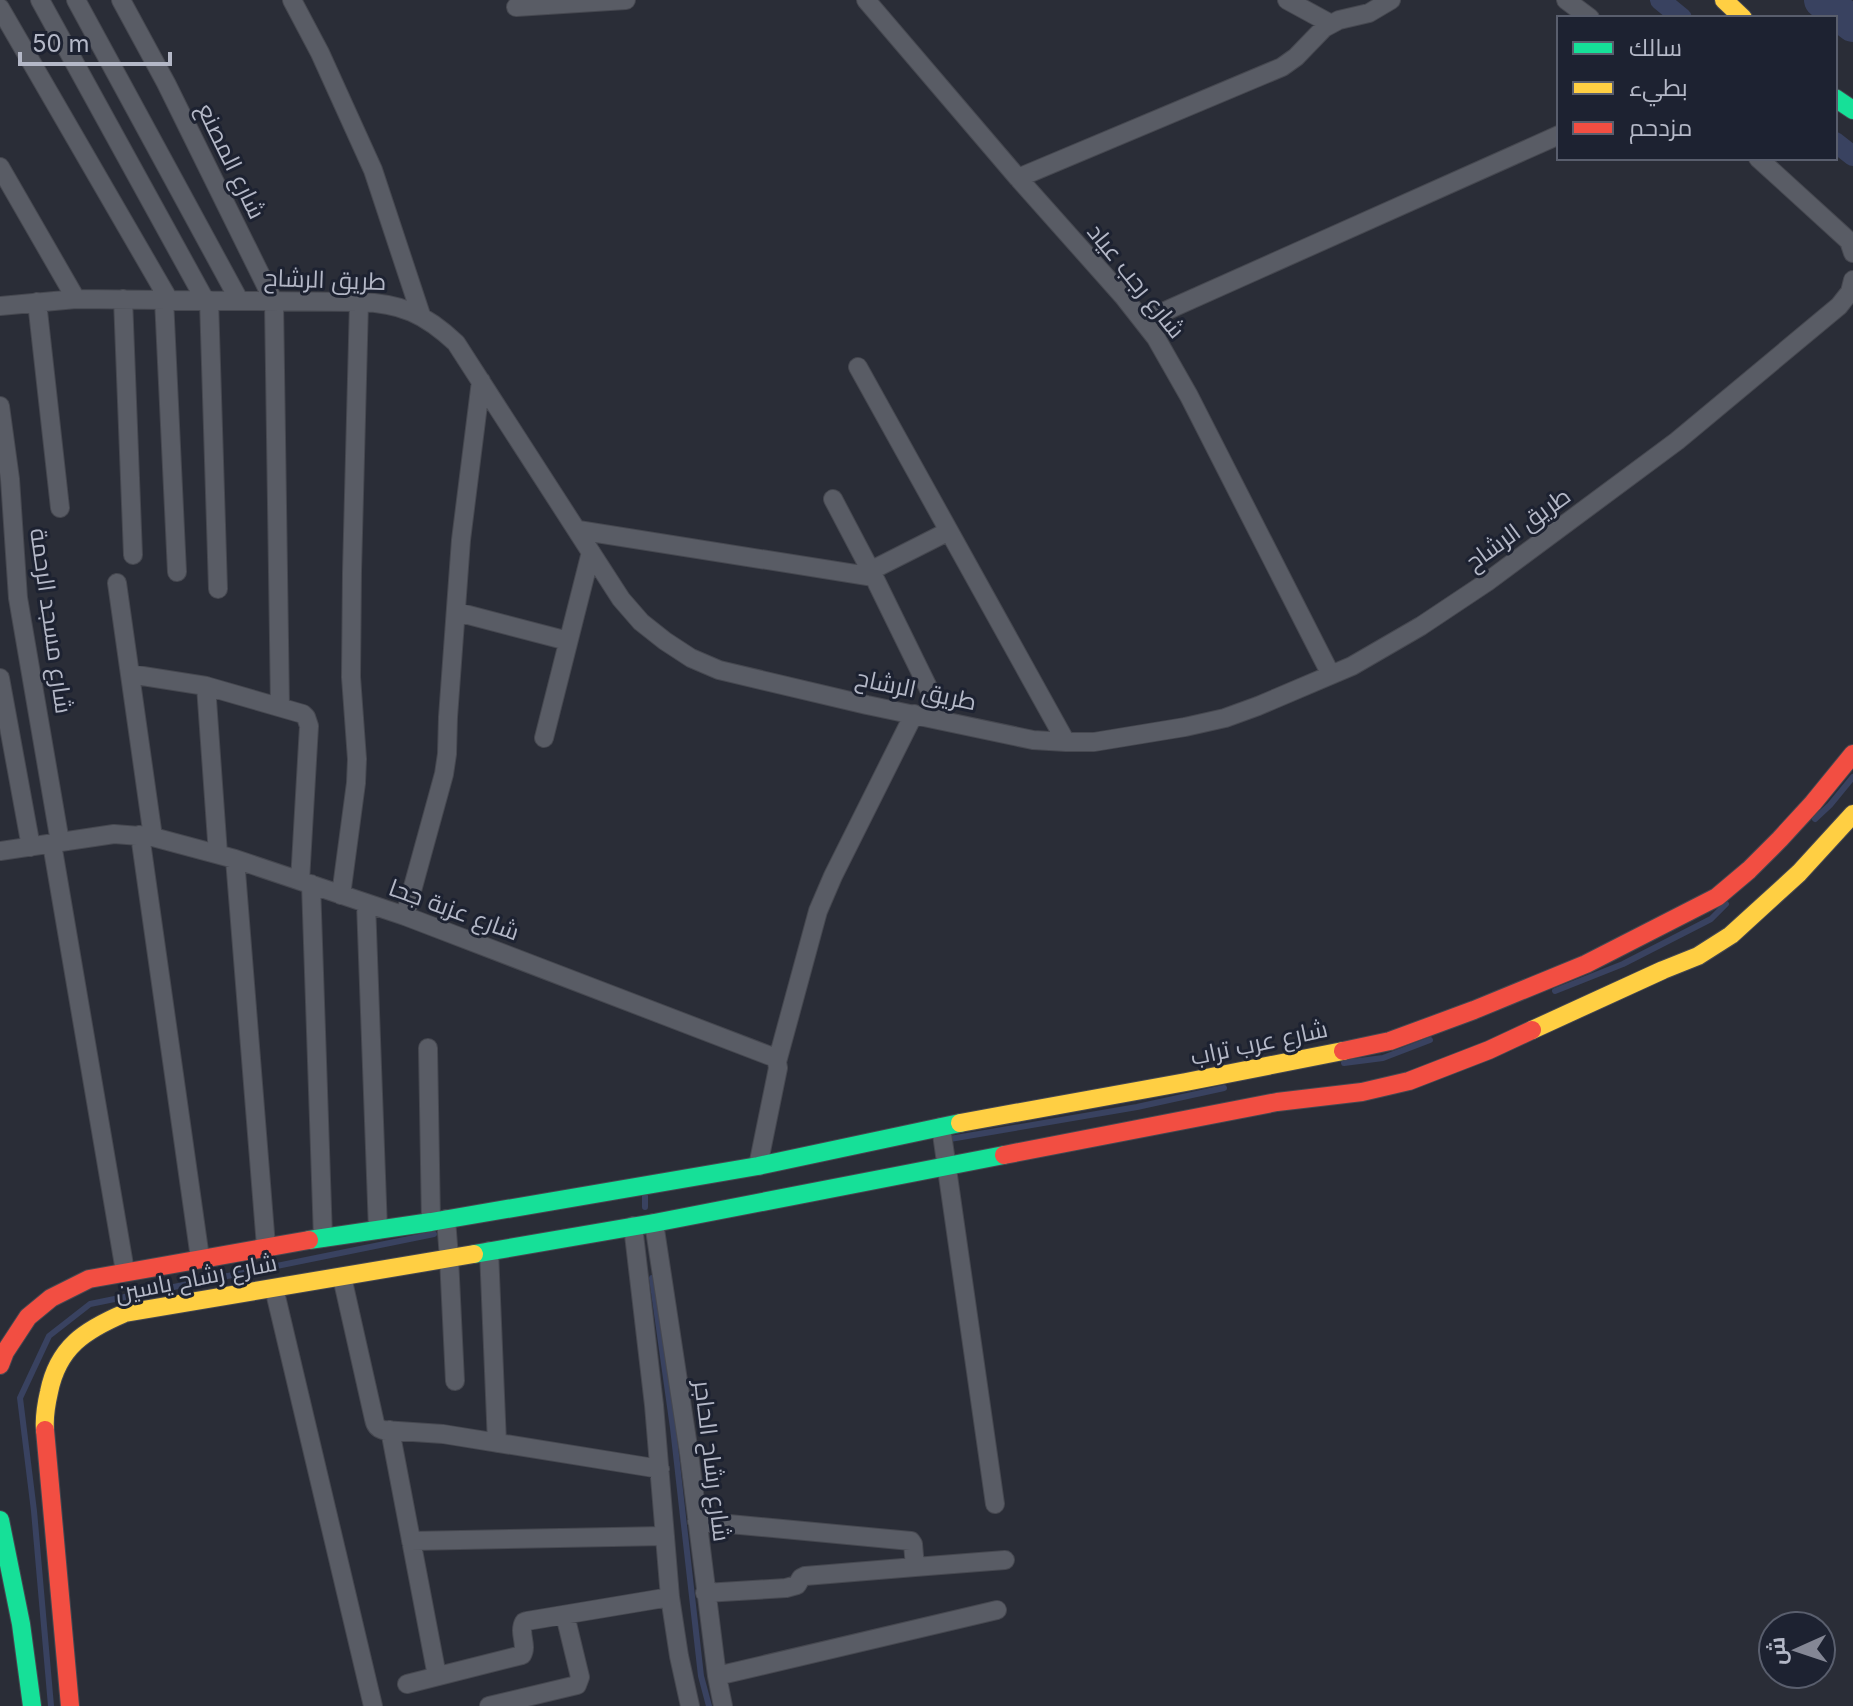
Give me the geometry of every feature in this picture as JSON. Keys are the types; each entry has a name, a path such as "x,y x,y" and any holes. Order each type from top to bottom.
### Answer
{"street":[{"path":"40,0 207,300 218,589"},
{"path":"76,0 239,300"},
{"name":"شارع المصنع","path":"121,0 166,83 274,302"},
{"path":"292,0 320,53 373,170 421,315"},
{"path":"516,7 626,0"},
{"name":"شارع رجب عياد","path":"866,0 1143,321 1189,396 1331,675"},
{"path":"1287,0 1331,24"},
{"path":"1018,178 1282,67 1324,28 1359,8 1376,10 1391,0"},
{"path":"1566,0 1587,16"},
{"path":"1724,0 1741,16"},
{"path":"0,8 166,300 177,572"},
{"path":"1143,321 1557,136"},
{"path":"1760,160 1849,241 1853,253"},
{"path":"0,167 76,299"},
{"name":"طريق الرشاح","path":"0,306 76,299 123,299 380,302 401,307 421,315 456,343 621,599 641,622 691,658 719,670 1033,740 1094,742 1225,718 1352,666 1410,633 1461,600 1677,441 1839,306 1850,292 1853,280"},
{"path":"123,299 133,555"},
{"path":"37,302 60,508"},
{"path":"274,302 280,707"},
{"path":"341,895 357,759 351,662 359,302"},
{"path":"858,367 1066,742"},
{"path":"405,916 444,774 462,529 481,381"},
{"name":"شارع مسجد الرحمة","path":"0,406 10,479 18,598 125,1271"},
{"path":"833,499 944,720"},
{"path":"578,530 872,574 949,531"},
{"path":"544,738 591,552"},
{"path":"117,583 200,1258"},
{"path":"457,612 568,641"},
{"path":"130,674 206,686 306,717 309,726 305,882 323,1238"},
{"path":"0,678 31,847"},
{"path":"206,686 227,856 266,1246"},
{"path":"758,1166 777,1062 818,911 914,714"},
{"name":"شارع عرب تراب","path":"596,1212 758,1166 1390,1041 1572,970 1717,897 1780,839 1853,754"},
{"path":"654,1223 945,1162 1277,1102 1362,1092 1409,1081 1450,1066 1698,956 1731,935 1799,873 1853,814"},
{"name":"شارع عزبة جحا","path":"0,851 114,834 147,836 227,856 405,916 773,1057 777,1062"},
{"path":"366,903 378,1230"},
{"path":"428,1048 455,1381"},
{"path":"941,1131 995,1504"},
{"name":"شارع رشاح ياسين","path":"0,1365 28,1317 51,1298 89,1279 125,1271 378,1230 444,1235 596,1212 633,1226 654,1223"},
{"name":"شارع رشاح ياسين","path":"70,1706 44,1423 46,1393 57,1365 74,1341 98,1323 125,1313 342,1277 444,1235 489,1251 596,1212"},
{"name":"شارع رشاح الحاجر","path":"654,1223 723,1706"},
{"path":"633,1226 660,1469 670,1597 690,1706"},
{"path":"489,1251 497,1443"},
{"path":"342,1277 375,1425 383,1430 443,1434 660,1469"},
{"path":"274,1288 373,1706"},
{"path":"390,1430 437,1676"},
{"path":"0,1520 21,1624 32,1706"},
{"path":"697,1521 911,1541 915,1567"},
{"path":"411,1541 665,1536"},
{"path":"705,1593 786,1588 797,1585 805,1576 1005,1560"},
{"path":"407,1684 522,1655 521,1627 524,1622 670,1597"},
{"path":"717,1676 997,1610"},
{"path":"489,1706 577,1685 580,1677 565,1615"}],"waterway":[{"path":"1660,0 1680,16"},
{"path":"1822,0 1853,24"},
{"path":"1837,144 1853,156"},
{"path":"1815,819 1853,777"},
{"path":"1555,991 1623,964 1711,919 1726,904"},
{"path":"1344,1063 1383,1058 1430,1040"},
{"path":"944,1140 1137,1107 1224,1088"},
{"path":"645,1196 645,1207"},
{"path":"51,1706 34,1511 20,1398 49,1336 90,1304 434,1234"},
{"path":"652,1278 673,1428 701,1676 709,1706"}],"traffic: fast":[{"path":"1837,99 1853,110"},
{"path":"309,1240 758,1166 960,1123"},
{"path":"474,1254 654,1223 1004,1155"},
{"path":"0,1520 21,1624 32,1706"}],"traffic: slow":[{"path":"1724,0 1741,16"},
{"path":"1532,1030 1698,956 1731,935 1799,873 1853,814"},
{"path":"960,1123 1343,1051"},
{"path":"45,1430 53,1376 66,1352 98,1326 125,1313 474,1254"}],"traffic: jam":[{"path":"1343,1051 1390,1041 1586,964 1717,897 1780,839 1853,754"},
{"path":"1004,1155 1277,1102 1362,1092 1409,1081 1532,1030"},
{"path":"0,1365 28,1317 51,1298 89,1279 309,1240"},
{"path":"45,1430 70,1706"}]}
